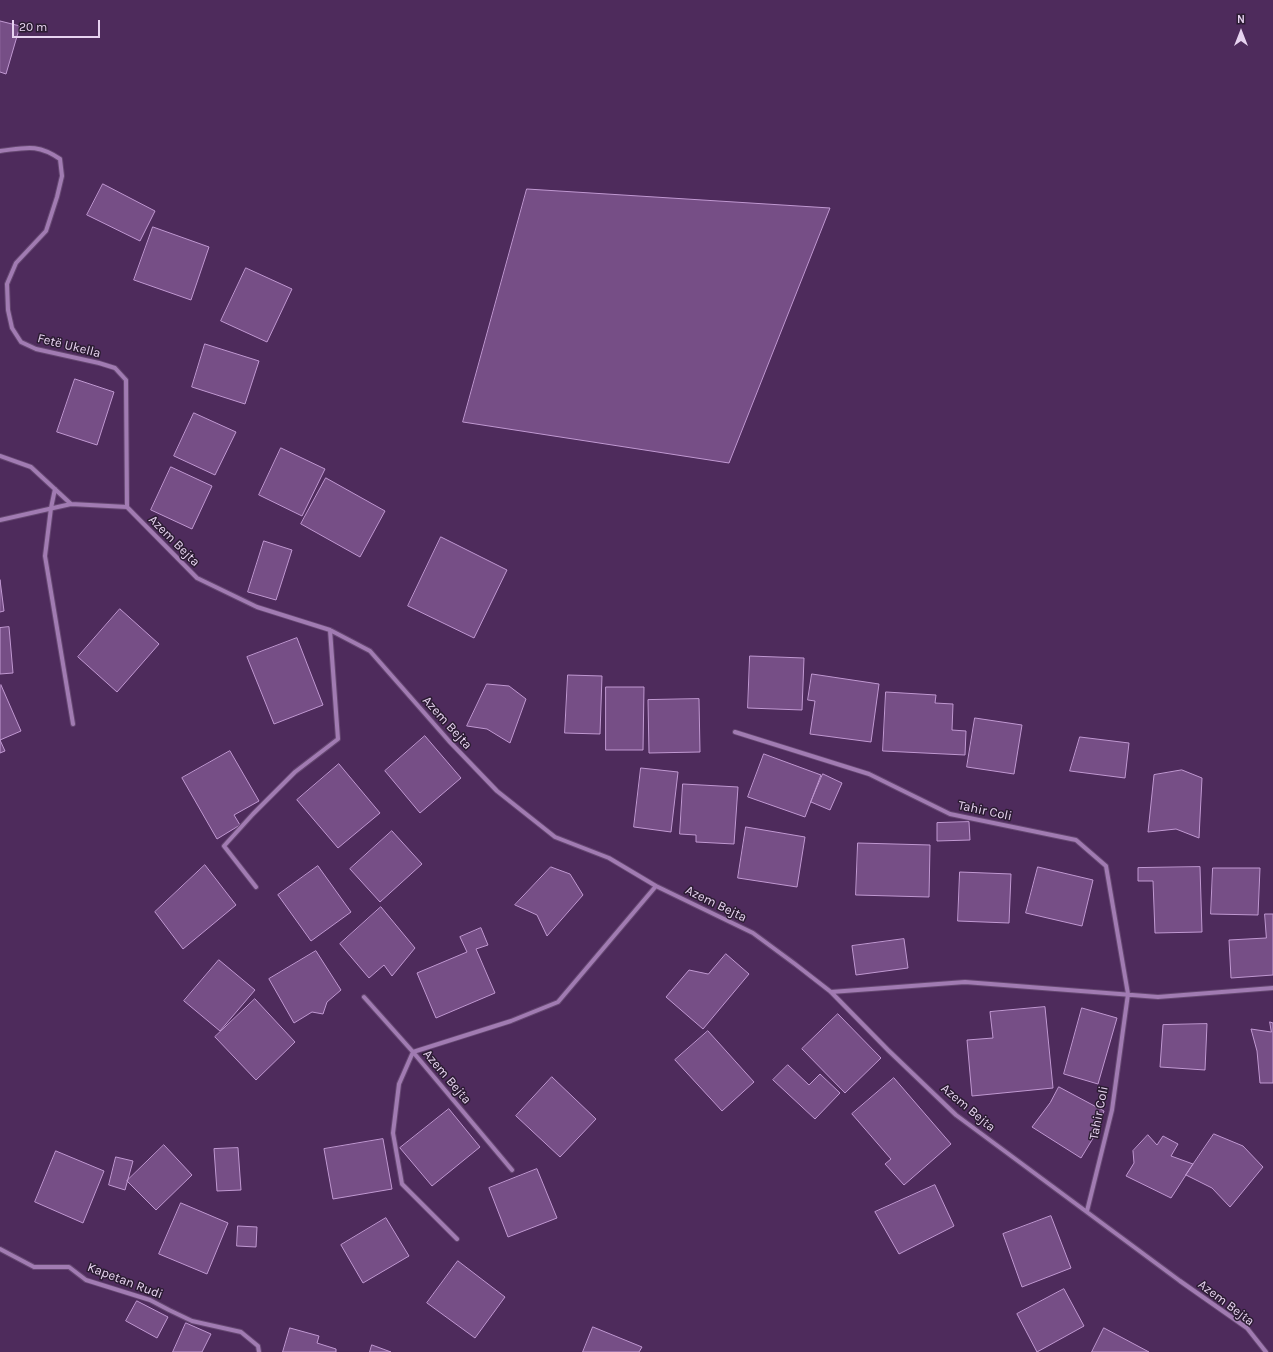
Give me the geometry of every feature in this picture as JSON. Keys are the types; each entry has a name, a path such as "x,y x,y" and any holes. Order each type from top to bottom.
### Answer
{"street":[{"name":"Fetë Ukella","path":"0,151 34,147 52,153 60,159 62,176 46,231 16,263 7,284 8,310 12,328 21,342 36,349 115,368 126,380 127,507"},
{"path":"0,456 31,467 72,504"},
{"path":"55,489 45,556 73,724"},
{"path":"0,520 72,504 127,507"},
{"name":"Azem Bejta","path":"127,507 197,578 257,607 330,630 370,651 449,741 496,791 555,837 608,858 656,886 753,933 795,964 831,992 888,1050 956,1115 1180,1281 1247,1328 1266,1352"},
{"path":"256,887 224,846 253,814 295,772 338,739 330,630"},
{"name":"Tahir Coli","path":"735,732 869,774 950,814 1076,840 1106,866 1128,994 1112,1110 1087,1211"},
{"name":"Azem Bejta","path":"413,1052 510,1021 558,1002 656,886"},
{"path":"831,992 965,982 1158,997 1273,988"},
{"name":"Azem Bejta","path":"364,997 413,1052 512,1170"},
{"path":"413,1052 399,1084 393,1133 402,1184 457,1239"},
{"name":"Kapetan Rudi","path":"0,1249 34,1267 69,1267 86,1280 150,1300 192,1321 241,1332 258,1346 259,1352"}],"building":[{"path":"0,21 20,26 6,74 0,72"},
{"path":"103,184 155,211 140,241 87,215"},
{"path":"527,189 830,208 729,463 463,422"},
{"path":"153,227 209,247 191,300 134,280"},
{"path":"246,268 292,289 267,342 221,321"},
{"path":"205,344 259,361 245,404 192,387"},
{"path":"75,379 114,392 97,445 57,432"},
{"path":"194,413 236,432 215,475 174,456"},
{"path":"281,448 325,469 302,516 259,495"},
{"path":"171,467 212,486 192,529 151,510"},
{"path":"326,478 385,511 360,557 301,524"},
{"path":"441,537 507,570 474,638 408,606"},
{"path":"264,541 292,550 276,600 248,592"},
{"path":"0,580 4,611 0,612"},
{"path":"120,609 159,644 117,692 78,657"},
{"path":"9,627 13,673 0,674 0,628"},
{"path":"297,638 323,705 274,724 247,657"},
{"path":"750,656 804,658 802,710 748,708"},
{"path":"812,674 879,684 871,742 810,734 815,701 808,700"},
{"path":"568,675 602,676 600,734 565,733"},
{"path":"487,684 509,686 526,699 510,743 487,729 467,726"},
{"path":"1,685 21,731 0,740 0,686"},
{"path":"606,687 644,687 643,750 606,750"},
{"path":"886,692 936,695 935,703 953,704 952,730 966,731 965,755 883,751"},
{"path":"699,699 700,752 649,753 648,700"},
{"path":"975,718 1022,725 1014,774 967,767"},
{"path":"425,736 461,778 420,813 385,771"},
{"path":"1080,737 1129,743 1125,778 1070,771"},
{"path":"0,740 5,751 0,753"},
{"path":"230,751 259,801 234,815 240,825 217,839 182,778"},
{"path":"764,754 821,775 805,817 748,797"},
{"path":"339,764 380,813 338,848 297,800"},
{"path":"641,768 678,772 671,832 634,827"},
{"path":"1182,770 1202,778 1199,838 1176,829 1148,832 1154,775"},
{"path":"823,774 842,783 830,810 811,802"},
{"path":"683,784 738,787 734,844 696,842 696,835 680,834"},
{"path":"969,822 970,840 937,841 937,823"},
{"path":"746,827 805,837 797,887 738,878"},
{"path":"392,831 422,864 380,902 350,869"},
{"path":"858,843 930,845 929,897 856,895"},
{"path":"205,865 236,905 183,949 155,912"},
{"path":"318,866 351,912 311,941 278,895"},
{"path":"551,867 570,874 583,895 547,936 537,915 515,905"},
{"path":"1038,867 1093,880 1082,926 1026,913"},
{"path":"1200,867 1202,932 1155,933 1153,881 1138,881 1138,868"},
{"path":"1213,868 1260,868 1258,915 1211,914"},
{"path":"960,872 1011,874 1009,923 958,921"},
{"path":"381,907 415,948 392,976 384,965 369,978 340,944"},
{"path":"1265,914 1273,914 1273,975 1231,978 1229,940 1266,938"},
{"path":"481,928 488,945 476,949 495,993 436,1018 417,973 467,952 460,937"},
{"path":"904,939 908,968 856,975 852,946"},
{"path":"316,951 341,990 327,1002 323,1014 312,1012 294,1023 269,979"},
{"path":"726,954 749,974 703,1029 666,997 689,970 708,974"},
{"path":"219,960 255,990 220,1031 184,1001"},
{"path":"255,999 295,1042 256,1080 215,1037"},
{"path":"1045,1007 1053,1088 972,1096 967,1040 993,1038 990,1012"},
{"path":"1082,1008 1117,1018 1098,1084 1064,1074"},
{"path":"838,1014 881,1058 845,1093 802,1049"},
{"path":"1270,1022 1273,1023 1273,1083 1260,1083 1257,1051 1251,1029 1271,1032"},
{"path":"1207,1024 1205,1070 1160,1067 1163,1025"},
{"path":"708,1031 754,1082 722,1111 675,1060"},
{"path":"788,1065 809,1085 820,1074 840,1093 815,1119 773,1080"},
{"path":"552,1077 596,1119 560,1157 516,1116"},
{"path":"894,1078 951,1144 904,1185 885,1164 891,1159 852,1114"},
{"path":"1059,1087 1104,1111 1098,1130 1081,1158 1032,1127 1050,1103"},
{"path":"449,1109 480,1147 432,1186 400,1148"},
{"path":"1214,1134 1243,1146 1263,1167 1230,1207 1212,1188 1186,1175"},
{"path":"1148,1135 1157,1145 1163,1136 1178,1144 1171,1156 1193,1164 1171,1198 1126,1176 1134,1163 1133,1151"},
{"path":"383,1139 392,1189 333,1199 324,1149"},
{"path":"164,1145 192,1175 156,1210 127,1181"},
{"path":"238,1148 241,1190 217,1191 214,1149"},
{"path":"56,1151 104,1171 83,1223 35,1202"},
{"path":"116,1157 133,1161 125,1190 109,1185"},
{"path":"537,1169 557,1218 508,1237 489,1188"},
{"path":"935,1185 954,1226 899,1254 875,1212"},
{"path":"181,1203 228,1223 207,1274 159,1254"},
{"path":"1051,1216 1071,1268 1022,1287 1003,1234"},
{"path":"386,1218 409,1256 363,1283 341,1245"},
{"path":"238,1226 257,1227 256,1247 237,1246"},
{"path":"458,1261 505,1297 475,1338 427,1303"},
{"path":"1064,1289 1084,1326 1037,1352 1017,1314"},
{"path":"137,1301 168,1317 157,1338 126,1321"},
{"path":"186,1323 211,1334 202,1352 173,1352"},
{"path":"593,1327 642,1347 639,1352 583,1352"},
{"path":"290,1328 319,1336 317,1343 336,1349 336,1352 283,1352"},
{"path":"1104,1328 1149,1352 1092,1352"},
{"path":"372,1345 391,1352 370,1352"}]}
